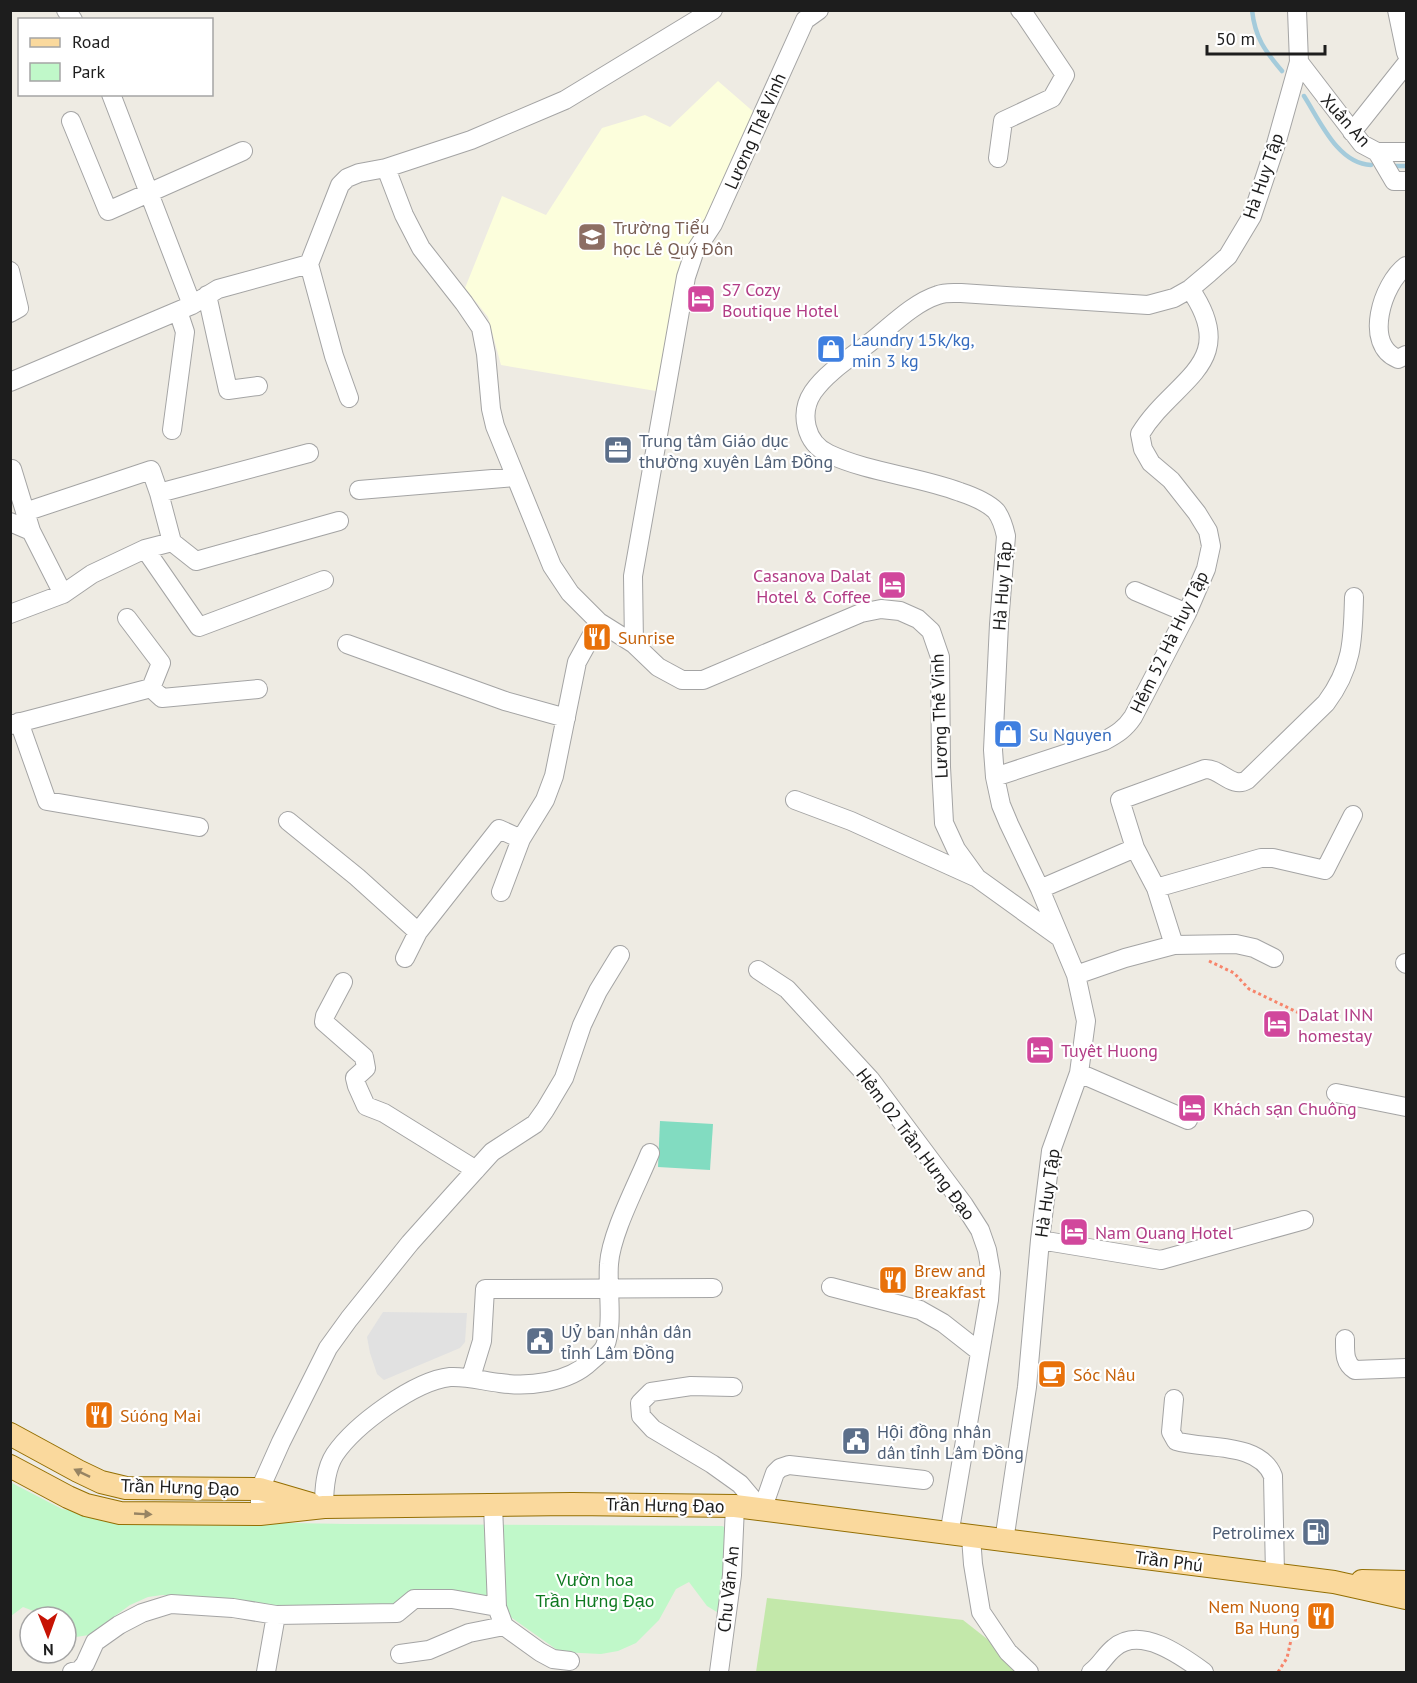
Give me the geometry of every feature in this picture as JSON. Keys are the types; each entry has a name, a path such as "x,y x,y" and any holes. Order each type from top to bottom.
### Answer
{"main road":[{"name":"Trần Hưng Đạo","path":"10,1434 78,1472 101,1482 126,1488 260,1489 324,1507"},
{"name":"Trần Hưng Đạo","path":"10,1466 68,1497 120,1513 260,1514 324,1507 572,1504 735,1506 1004,1541"},
{"name":"Trần Phú","path":"1004,1541 1334,1582 1407,1598"},
{"name":"Trần Phú","path":"1334,1582 1407,1582"}],"street":[{"path":"349,398 334,356 309,264 340,185 347,178 359,173 386,168 471,140 565,100 712,10"},
{"path":"998,158 1003,121 1052,98 1065,75 1020,10"},
{"name":"Hà Huy Tập","path":"1004,1541 1027,1387 1040,1240 1051,1151 1079,1073 1086,1021 1076,975 1001,805 995,777 993,750 1006,537 1004,525 996,511 976,497 936,483 865,466 826,453 811,439 804,423 805,410 813,393 834,370 915,307 939,294 961,293 1148,305 1174,298 1190,289 1228,255 1252,216 1276,144 1299,62 1297,10"},
{"path":"1397,10 1407,53"},
{"name":"Lương Thế Vinh","path":"634,644 633,576 686,277 694,253 712,224 812,14"},
{"name":"Xuân An","path":"1299,62 1362,144 1377,152 1407,152"},
{"path":"1352,132 1407,64"},
{"path":"112,96 192,304 228,390 258,386"},
{"path":"70,121 108,212 243,151"},
{"path":"1377,152 1394,181 1407,182"},
{"name":"Lương Thế Vinh","path":"386,168 404,215 421,248 481,328 491,409 504,449 552,566 570,593 599,622 634,644 658,667 682,680 703,680 861,613 880,609 900,611 918,619 931,631 940,657 944,823 956,849 977,878 1059,937"},
{"path":"10,382 192,304 218,289 309,264"},
{"path":"1407,266 1398,273 1382,303 1378,336 1388,355 1398,359 1407,355"},
{"path":"10,272 19,308 10,313"},
{"name":"Hẻm 52 Hà Huy Tập","path":"995,777 1104,741 1120,733 1133,717 1187,613 1206,569 1211,538 1197,513 1171,480 1151,463 1143,449 1140,434 1150,418 1197,372 1207,349 1209,329 1201,305 1190,289"},
{"path":"172,430 185,332 192,304"},
{"path":"159,493 309,453"},
{"path":"12,469 18,517 31,531 63,594"},
{"path":"18,517 151,470 172,542 196,561 339,520"},
{"path":"359,490 515,477"},
{"path":"10,614 63,594 92,574 145,549 172,542"},
{"path":"145,549 199,627 324,580"},
{"path":"1135,591 1187,613"},
{"path":"1174,945 1156,888 1135,848 1120,800 1205,769 1215,770 1232,781 1243,783 1326,703 1339,683 1350,656 1353,597"},
{"path":"127,618 161,663 151,688"},
{"path":"501,892 520,839 546,800 554,776 577,662 599,622"},
{"path":"347,644 506,701 566,718"},
{"path":"151,688 162,698 258,689"},
{"path":"151,688 15,724 47,801 199,827"},
{"path":"795,800 851,821 977,878"},
{"path":"1156,888 1261,858 1273,858 1325,870 1353,815"},
{"path":"288,820 357,877 418,932"},
{"path":"405,958 418,932 499,829 520,839"},
{"path":"1040,889 1135,848"},
{"path":"1076,975 1125,958 1174,945 1236,944 1254,948 1274,958"},
{"path":"260,1514 260,1489 328,1348 410,1243 492,1152 535,1124 564,1078 582,1025 597,991 620,955"},
{"name":"Hẻm 02 Trần Hưng Đạo","path":"758,970 788,988 870,1079 964,1205 980,1230 987,1250 991,1273 989,1300 949,1535"},
{"path":"343,982 324,1022 364,1057 366,1068 355,1078 366,1106 384,1113 476,1170"},
{"path":"1079,1073 1188,1120"},
{"path":"1336,1093 1407,1107"},
{"path":"324,1507 324,1486 334,1455 352,1435 389,1404 419,1387 449,1377 471,1377 501,1383 539,1383 570,1375 589,1364 605,1347 608,1332 609,1262 615,1237 650,1153"},
{"path":"1040,1240 1161,1260 1304,1220"},
{"path":"831,1287 920,1310 943,1323 980,1352"},
{"path":"471,1377 482,1341 485,1288 609,1290 713,1288"},
{"path":"1345,1340 1346,1360 1355,1370 1407,1368"},
{"path":"733,1387 691,1386 651,1392 640,1403 641,1416 653,1429 712,1464 740,1484 762,1510"},
{"path":"1174,1399 1171,1432 1176,1441 1243,1451 1259,1459 1271,1470 1275,1574"},
{"path":"762,1510 775,1473 789,1465 924,1480"},
{"path":"493,1505 497,1607 504,1626 553,1659 570,1661"},
{"name":"Chu Văn An","path":"719,1672 732,1575 735,1506"},
{"path":"971,1537 972,1564 981,1612 1008,1652 1029,1672"},
{"path":"72,1672 80,1671 95,1642 119,1625 142,1613 171,1604 233,1608 276,1615 397,1613 414,1599 452,1599 497,1607"},
{"path":"266,1672 276,1615"},
{"path":"400,1654 429,1650 470,1633 504,1626"},
{"path":"1091,1672 1115,1646 1136,1639 1156,1644 1189,1661 1204,1672"}],"path":[{"path":"1204,959 1234,973 1249,989 1299,1013"},
{"path":"1278,1672 1287,1658 1299,1604"}],"shaded area":[{"name":"Trường Tiểu học Lê Quý Đôn","path":"718,81 756,114 682,276 656,391 501,365 488,317 465,288 502,196 546,215 602,128 645,115 670,127"},
{"path":"383,1312 467,1313 465,1342 460,1348 384,1380 377,1374 367,1337"}],"green space":[{"path":"660,1121 713,1124 710,1170 658,1167"},
{"name":"Vườn hoa Trần Hưng Đạo","path":"10,1482 62,1509 121,1520 722,1526 730,1529 720,1614 707,1606 689,1582 676,1589 659,1620 636,1643 618,1651 601,1654 560,1652 512,1618 486,1596 396,1608 279,1610 180,1595 162,1595 148,1597 130,1605 89,1635 78,1637 78,1605 18,1605 18,1611 11,1616"},
{"path":"767,1598 963,1620 991,1642 1020,1672 756,1672"}],"waterway":[{"path":"1252,10 1262,44 1282,71"},
{"path":"1304,96 1331,140 1349,157 1359,163 1371,165"},
{"path":"1394,166 1406,166"}],"place":[{"name":"Trường Tiểu học Lê Quý Đôn","path":"592,237"},
{"name":"S7 Cozy Boutique Hotel","path":"701,299"},
{"name":"Laundry 15k/kg, min 3 kg","path":"831,349"},
{"name":"Trung tâm Giáo dục thường xuyên Lâm Đồng","path":"618,450"},
{"name":"Casanova Dalat Hotel & Coffee","path":"892,585"},
{"name":"Sunrise","path":"597,637"},
{"name":"Su Nguyen","path":"1008,734"},
{"name":"Dalat INN homestay","path":"1277,1024"},
{"name":"Tuyêt Huong","path":"1040,1050"},
{"name":"Khách sạn Chuông","path":"1192,1108"},
{"name":"Nam Quang Hotel","path":"1074,1232"},
{"name":"Brew and Breakfast","path":"893,1280"},
{"name":"Uỷ ban nhân dân tỉnh Lâm Đồng","path":"540,1341"},
{"name":"Sóc Nâu","path":"1052,1374"},
{"name":"Súóng Mai","path":"99,1415"},
{"name":"Hội đồng nhân dân tỉnh Lâm Đồng","path":"856,1441"},
{"name":"Petrolimex","path":"1316,1532"},
{"name":"Nem Nuong Ba Hung","path":"1321,1616"}]}
